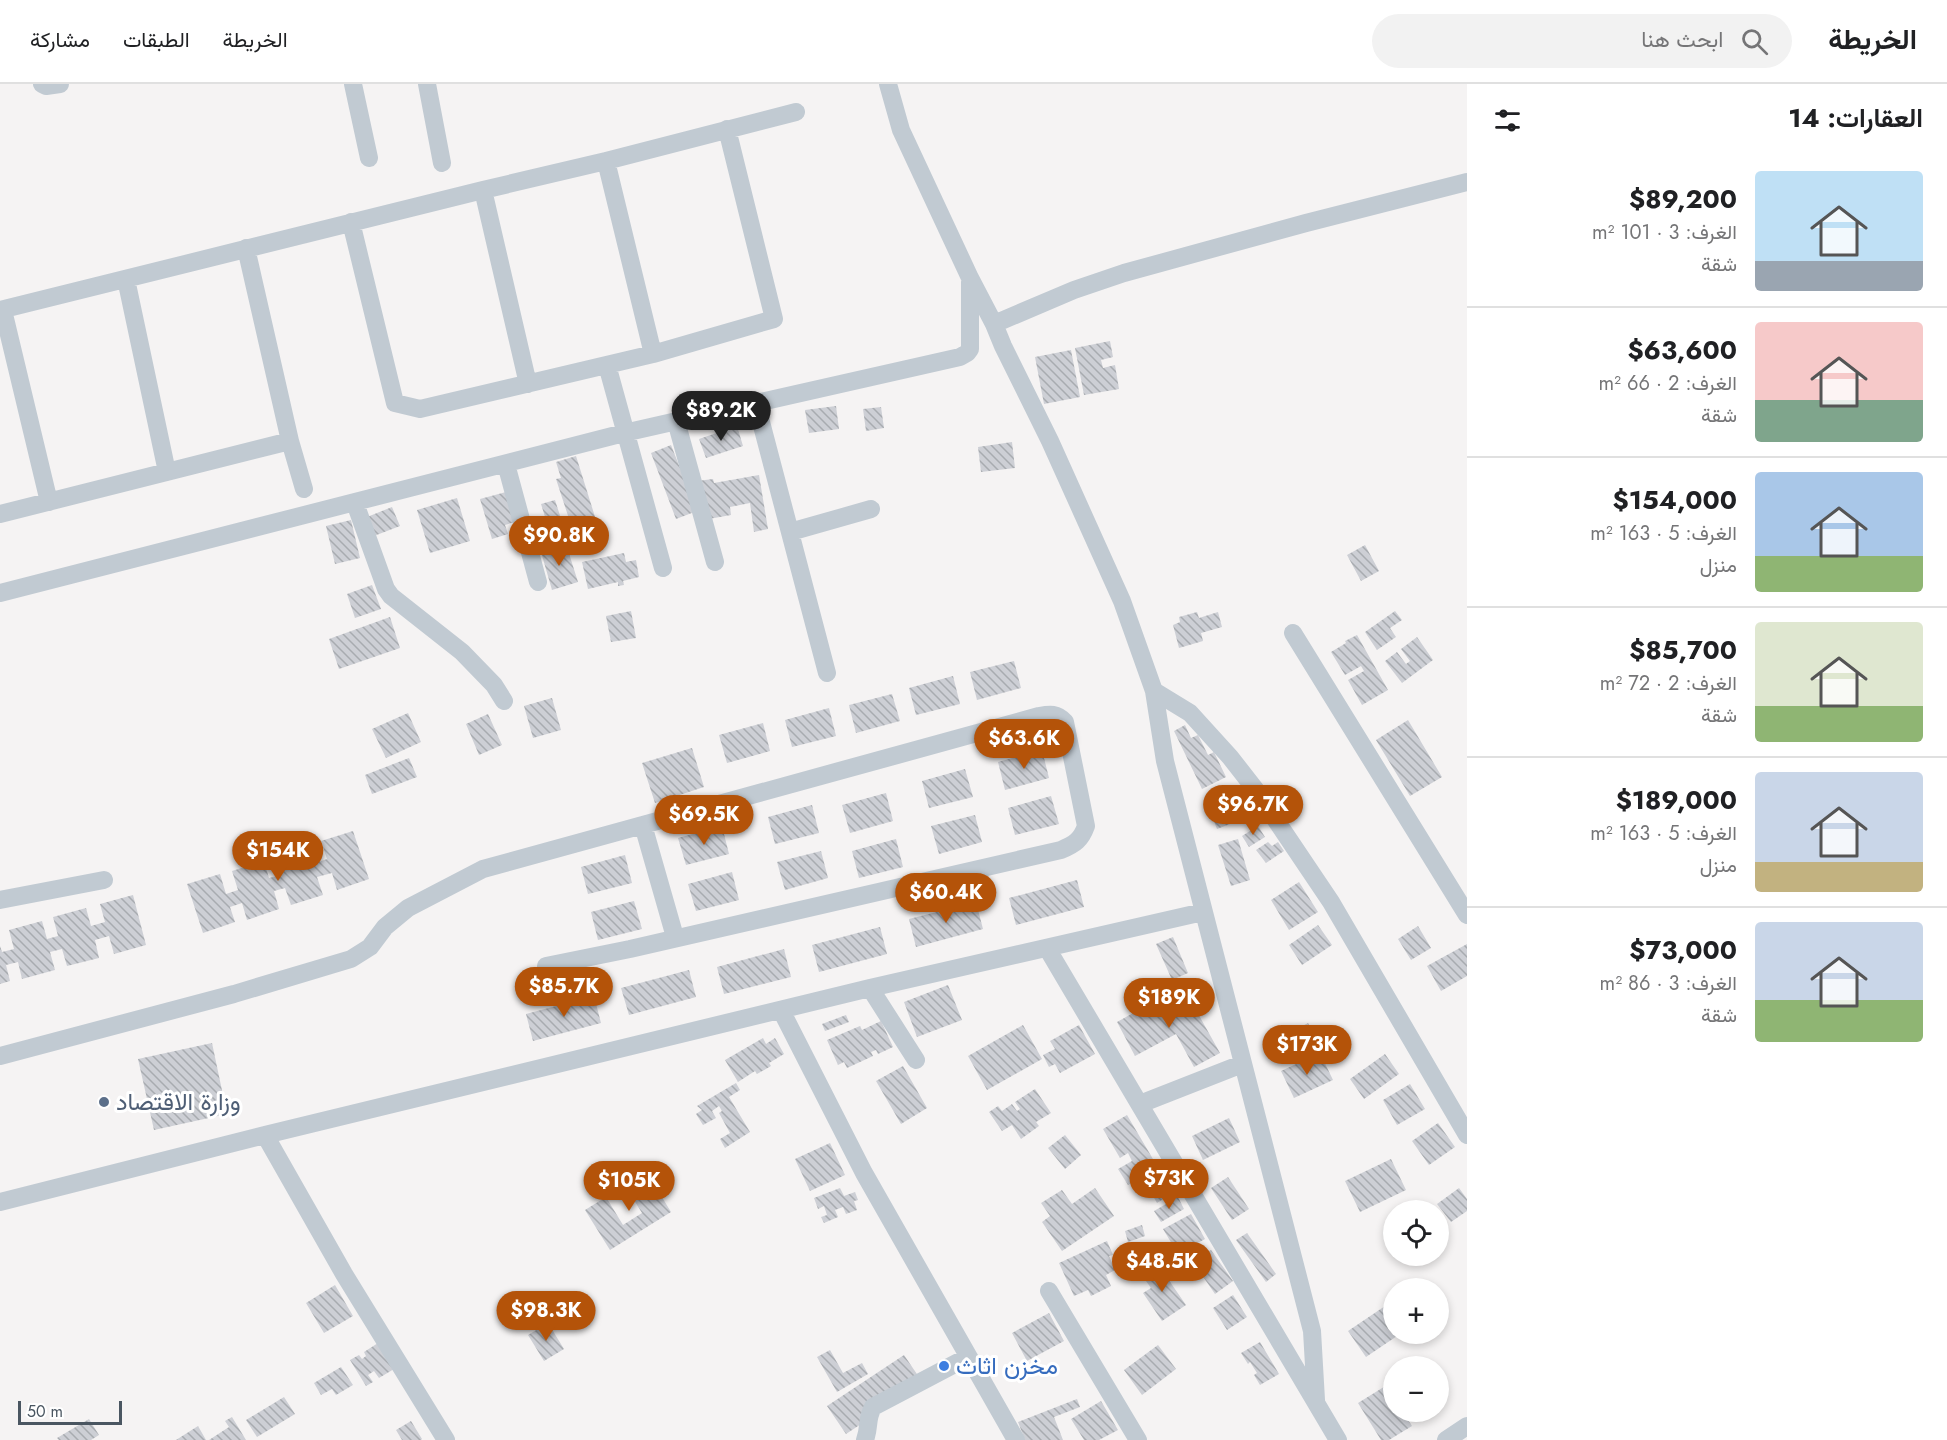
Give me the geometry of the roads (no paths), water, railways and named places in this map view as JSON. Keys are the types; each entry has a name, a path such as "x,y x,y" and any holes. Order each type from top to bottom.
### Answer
{"street":[{"path":"42,84 46,86 60,84"},
{"path":"353,84 369,158"},
{"path":"427,84 442,163"},
{"path":"888,84 902,130 970,278 1050,441 1122,601 1154,691 1165,761 1312,1331 1316,1400"},
{"path":"49,502 2,310 796,112"},
{"path":"351,222 395,403 420,409 652,354 774,319 726,129"},
{"path":"606,161 652,354"},
{"path":"994,324 1074,290 1124,273 1467,182"},
{"path":"483,190 528,384"},
{"path":"246,248 290,441 304,489"},
{"path":"0,592 624,433 964,356 970,349 970,278"},
{"path":"126,279 167,472"},
{"path":"607,365 663,568"},
{"path":"756,403 827,673"},
{"path":"676,421 715,562"},
{"path":"0,514 290,441"},
{"path":"506,464 537,582"},
{"path":"355,503 386,589 391,596 462,652 494,685 504,701"},
{"path":"790,532 871,509"},
{"path":"1293,633 1467,915"},
{"path":"1154,691 1190,713 1255,789 1331,902 1467,1135"},
{"path":"0,1056 234,994 351,959 370,946 385,927 408,908 483,869 1039,716 1049,714 1059,716 1065,722 1086,826 1082,836 1075,844 1061,850 546,966"},
{"path":"643,825 675,937"},
{"path":"0,900 104,880"},
{"path":"0,1202 870,988 1203,912"},
{"path":"1047,948 1338,1440"},
{"path":"870,988 916,1060"},
{"path":"782,1010 864,1173 1016,1440"},
{"path":"1140,1104 1242,1064"},
{"path":"265,1135 344,1274 446,1440"},
{"path":"1049,1291 1138,1440"},
{"path":"865,1440 869,1429 868,1415 873,1407 968,1357"},
{"path":"1446,1440 1467,1427"}],"place":[{"name":"وزارة الاقتصاد","path":"104,1102"},
{"name":"مخزن اثاث","path":"944,1366"}]}
